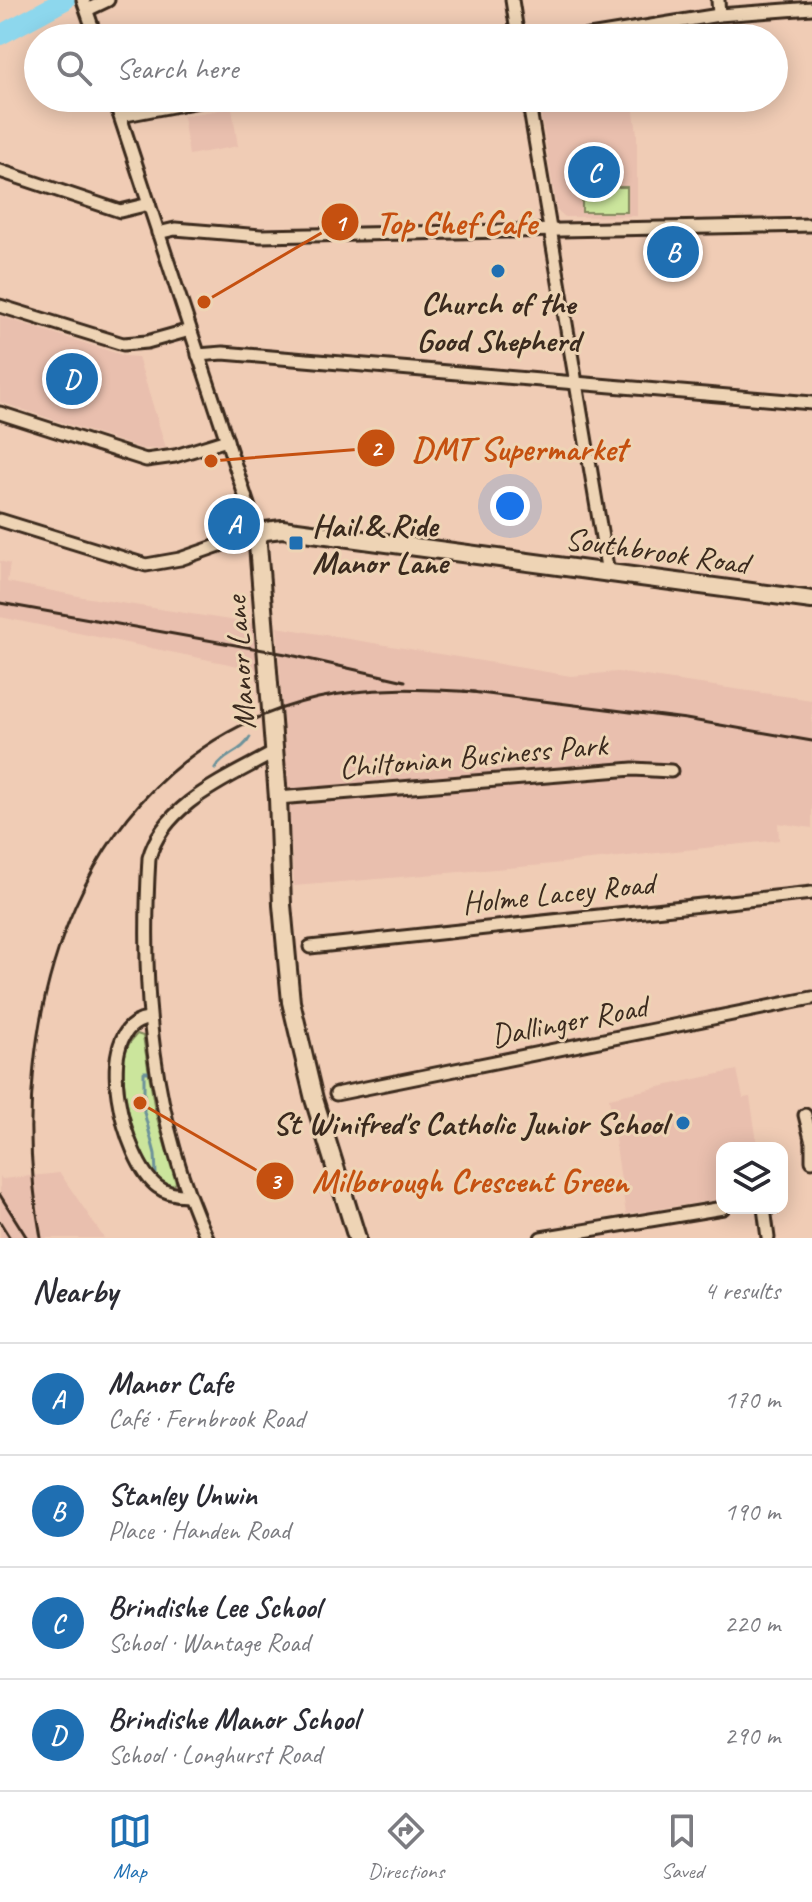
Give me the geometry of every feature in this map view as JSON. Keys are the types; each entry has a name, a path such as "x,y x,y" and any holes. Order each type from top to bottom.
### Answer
{"street":[{"path":"91,24 85,5 108,0"},
{"path":"512,0 516,24"},
{"path":"718,0 719,15"},
{"path":"663,24 719,15 812,8"},
{"name":"Manor Lane","path":"119,112 257,532 291,1002 314,1099 357,1238"},
{"path":"120,116 141,112"},
{"path":"530,112 608,573"},
{"path":"0,171 120,211 149,204"},
{"path":"158,233 175,229 261,236 812,225"},
{"path":"0,306 123,344 147,342 190,330"},
{"path":"198,355 223,353 812,403"},
{"path":"0,413 146,460 175,456 227,440"},
{"path":"0,520 146,565 180,559 257,532"},
{"name":"Southbrook Road","path":"257,532 282,529 812,600"},
{"path":"207,1238 187,1195 162,1102 148,1019 149,858 162,827 188,804 275,752"},
{"name":"Chiltonian Business Park","path":"278,798 633,769 671,771"},
{"name":"Holme Lacey Road","path":"310,947 812,893"},
{"name":"Dallinger Road","path":"336,1094 812,998"},
{"path":"148,1019 138,1020 128,1030 119,1048 117,1076 121,1115 146,1175 158,1188 174,1195 187,1195"},
{"path":"805,1115 812,1161"},
{"path":"541,1238 716,1209"},
{"path":"765,1214 768,1238"}],"shaded area":[{"path":"233,112 238,146 189,155 183,116"},
{"path":"540,112 634,112 637,134 637,216 565,217 557,210"},
{"path":"0,316 125,356 138,357 166,448 143,449 0,402"},
{"path":"0,561 10,564 7,582 255,624 258,670 0,617"},
{"path":"277,627 571,676 617,672 812,700 812,828 778,823 779,840 543,865 294,886"},
{"name":"St Winifred's Catholic Junior School","path":"737,1070 743,1098 750,1097 757,1142 716,1142 716,1200 626,1214 609,1098"},
{"path":"60,1173 104,1238 0,1238 0,1176 2,1179"}],"green space":[{"path":"582,187 627,187 627,212 582,212"},
{"path":"137,1034 143,1036 155,1111 176,1183 171,1187 158,1182 148,1166 129,1112 125,1093 125,1057 129,1044"}],"waterway":[{"path":"0,35 65,0"},
{"path":"215,769 250,737"},
{"path":"148,1072 144,1072 144,1112 155,1154 156,1174"}],"railway":[{"path":"0,603 286,654 405,681"},
{"path":"41,1238 31,1153 34,1068 48,984 76,905 116,834 169,774 237,728 318,698 338,694 396,689 475,692"},
{"path":"464,691 686,719 812,741"},
{"path":"0,1195 27,1238"},
{"path":"0,1222 10,1238"}],"place":[{"name":"Brindishe Lee School","path":"594,172"},
{"name":"Stanley Unwin","path":"673,252"},
{"name":"Church of the Good Shepherd","path":"498,271"},
{"name":"Top Chef Cafe","path":"204,302"},
{"name":"Brindishe Manor School","path":"72,379"},
{"name":"DMT Supermarket","path":"211,461"},
{"name":"Manor Cafe","path":"234,524"},
{"name":"Hail & Ride Manor Lane","path":"296,543"},
{"name":"Milborough Crescent Green","path":"140,1103"},
{"name":"St Winifred's Catholic Junior School","path":"683,1123"}]}
